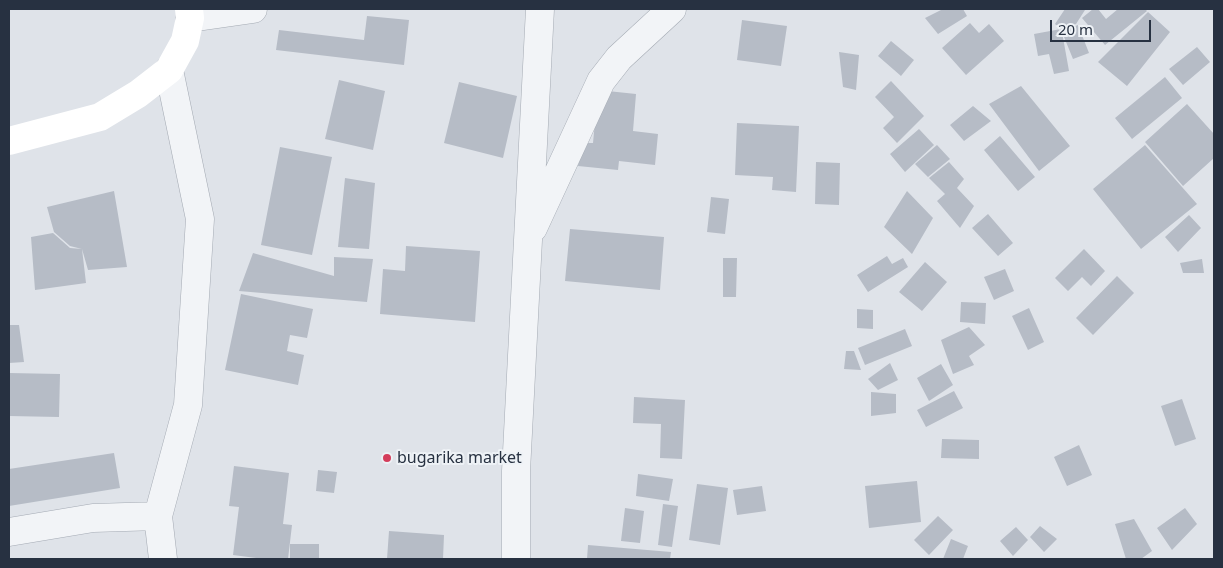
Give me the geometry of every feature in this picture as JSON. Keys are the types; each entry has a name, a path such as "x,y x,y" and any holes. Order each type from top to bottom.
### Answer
{"main road":[{"path":"9,141 100,117 138,94 169,70 185,42 189,14"}],"street":[{"path":"189,14 253,9"},
{"path":"516,559 516,471 540,9"},
{"path":"527,241 601,81 619,58 672,9"},
{"path":"163,559 158,516 188,405 200,220 169,70"},
{"path":"9,532 94,518 158,516"}],"building":[{"path":"943,9 963,9 967,16 938,34 925,18"},
{"path":"1065,9 1085,10 1076,24 1061,29 1055,24"},
{"path":"1093,9 1098,9 1106,19 1118,9 1145,9 1147,11 1105,45 1082,18"},
{"path":"1148,12 1170,32 1127,86 1098,62"},
{"path":"367,16 409,20 404,65 276,50 279,30 364,40"},
{"path":"742,20 787,26 781,66 737,60"},
{"path":"970,23 979,33 989,24 1004,41 966,75 942,48"},
{"path":"1078,25 1089,53 1073,59 1062,32 1069,71 1054,74 1049,54 1038,56 1034,34 1061,29 1062,31"},
{"path":"891,41 914,60 901,76 878,56"},
{"path":"1197,47 1210,62 1183,85 1169,69"},
{"path":"839,52 859,55 856,90 843,87"},
{"path":"1165,77 1182,98 1132,139 1115,118"},
{"path":"339,80 385,91 373,150 325,139"},
{"path":"891,81 924,116 897,143 883,128 894,117 875,97"},
{"path":"459,82 517,96 503,158 444,143"},
{"path":"1021,86 1070,146 1039,171 989,104"},
{"path":"598,90 636,94 633,131 658,134 655,165 619,161 618,170 578,166 581,143 593,143"},
{"path":"1187,104 1214,134 1214,158 1183,186 1145,142"},
{"path":"973,106 991,121 964,141 950,125"},
{"path":"737,123 799,126 796,192 772,190 773,177 735,175"},
{"path":"919,129 934,145 905,172 890,154"},
{"path":"1000,136 1035,177 1018,191 984,150"},
{"path":"937,145 950,159 928,177 915,164"},
{"path":"1145,145 1197,204 1141,249 1093,189"},
{"path":"280,147 332,157 312,255 261,245"},
{"path":"816,162 840,163 839,205 815,204"},
{"path":"949,162 964,179 957,188 974,206 960,228 937,201 945,194 929,178"},
{"path":"345,178 375,183 369,249 338,247"},
{"path":"114,191 127,267 88,270 82,249 70,246 54,232 47,207"},
{"path":"907,191 933,218 912,254 884,227"},
{"path":"711,197 729,199 725,234 707,232"},
{"path":"988,214 1013,243 998,256 972,228"},
{"path":"1189,215 1201,228 1178,252 1165,237"},
{"path":"570,229 664,237 660,290 565,281"},
{"path":"53,233 70,248 82,249 86,283 35,290 31,237"},
{"path":"406,246 480,251 475,322 380,314 383,269 405,271"},
{"path":"1084,249 1105,271 1091,286 1082,277 1068,291 1055,278"},
{"path":"253,253 334,276 334,257 373,259 367,302 239,291"},
{"path":"887,256 892,264 903,258 908,267 868,292 857,275"},
{"path":"723,258 737,258 736,297 723,297"},
{"path":"1202,259 1204,273 1183,273 1180,263"},
{"path":"925,262 947,282 922,311 899,292"},
{"path":"1005,269 1014,291 994,300 984,277"},
{"path":"1117,276 1134,293 1093,335 1076,318"},
{"path":"241,294 313,309 307,338 290,335 287,351 304,355 298,385 225,370"},
{"path":"961,302 986,303 985,324 960,322"},
{"path":"1029,308 1044,342 1028,350 1012,316"},
{"path":"857,309 873,310 873,329 857,328"},
{"path":"9,325 19,325 24,362 9,363"},
{"path":"969,327 985,345 969,356 974,365 953,374 941,340"},
{"path":"905,329 912,346 865,365 858,348"},
{"path":"846,351 854,351 861,370 844,369"},
{"path":"890,363 898,380 878,390 868,379"},
{"path":"941,364 953,385 929,401 917,378"},
{"path":"9,373 60,374 59,417 9,416"},
{"path":"954,391 963,408 926,427 917,410"},
{"path":"871,392 896,394 896,413 871,416"},
{"path":"634,397 685,400 682,459 660,458 661,424 633,423"},
{"path":"1182,399 1196,439 1175,446 1161,406"},
{"path":"942,439 979,440 979,459 941,458"},
{"path":"1079,445 1092,475 1067,486 1054,457"},
{"path":"114,453 120,488 9,506 9,469"},
{"path":"234,466 289,473 283,524 292,525 288,559 264,559 233,555 239,507 229,506"},
{"path":"318,470 337,472 334,493 316,491"},
{"path":"638,474 673,479 669,501 636,496"},
{"path":"917,481 921,522 869,528 865,486"},
{"path":"697,484 728,488 720,545 689,540"},
{"path":"762,486 766,511 737,515 733,490"},
{"path":"663,504 678,506 672,547 658,545"},
{"path":"625,508 644,511 640,543 621,541"},
{"path":"1185,508 1197,524 1172,550 1157,528"},
{"path":"938,516 953,530 929,555 914,540"},
{"path":"1134,519 1152,551 1141,559 1126,559 1115,524"},
{"path":"1040,526 1057,539 1044,552 1030,537"},
{"path":"1016,527 1028,540 1013,556 1000,541"},
{"path":"389,531 444,535 443,559 387,559"},
{"path":"951,539 968,546 963,559 943,559"},
{"path":"290,544 319,544 319,559 290,559"},
{"path":"588,545 671,552 670,559 587,559"}],"place":[{"name":"bugarika market","path":"387,458"}]}
